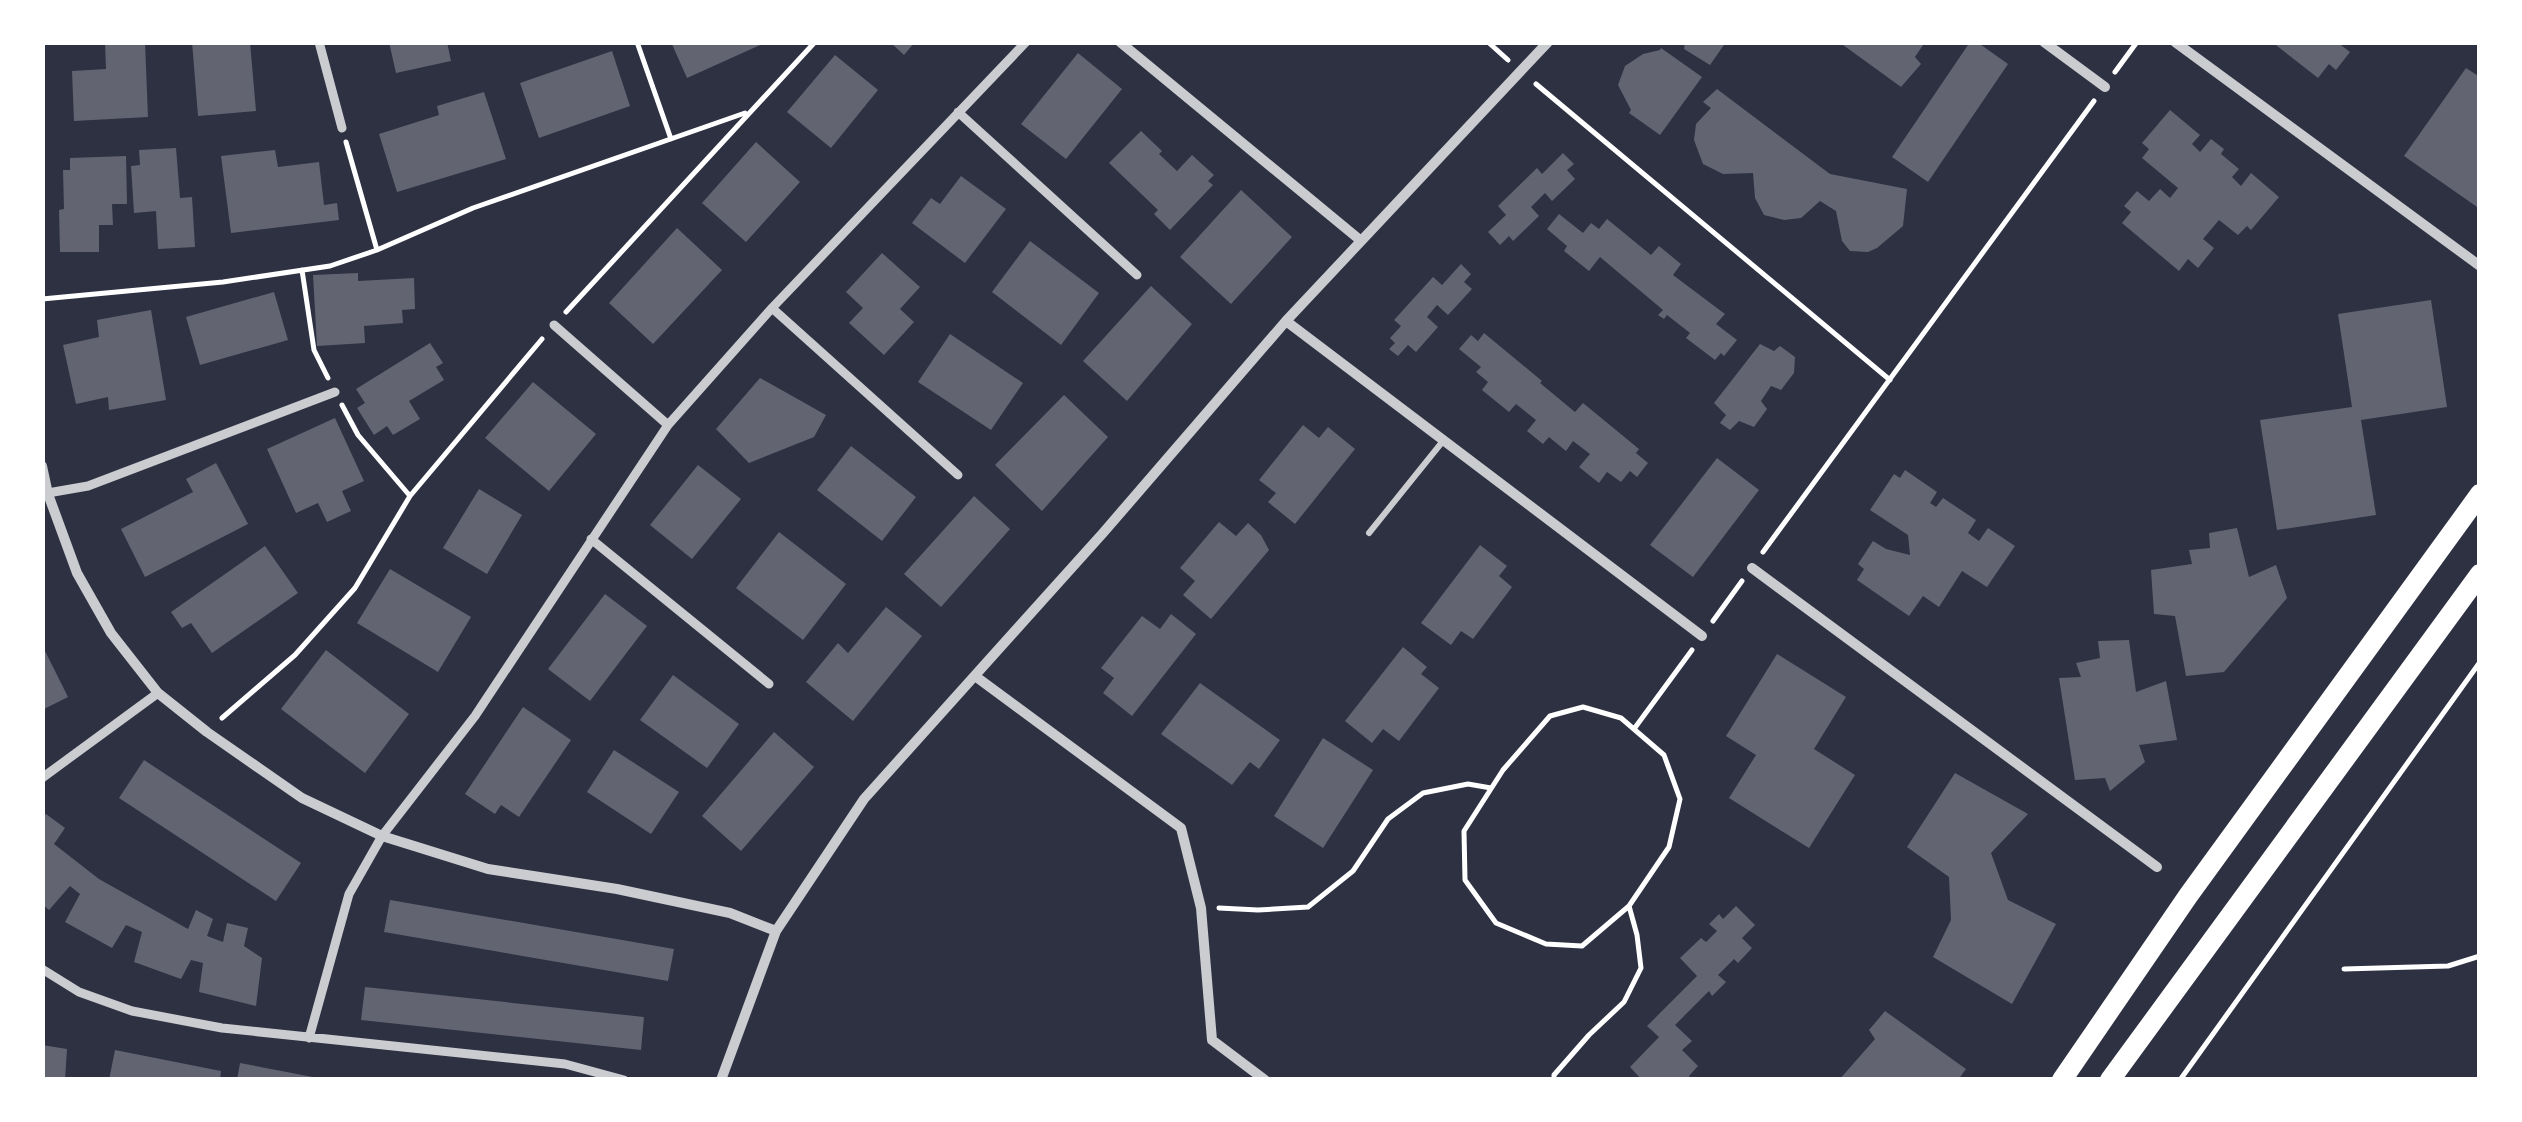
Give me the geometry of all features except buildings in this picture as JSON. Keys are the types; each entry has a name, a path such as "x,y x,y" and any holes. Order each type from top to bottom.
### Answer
{"main road":[{"path":"2062,1080 2188,896 2480,494"},
{"path":"2110,1080 2480,574"}],"street":[{"path":"319,42 342,128"},
{"path":"309,1038 349,894 382,836 474,716 668,425 772,308 1026,42"},
{"path":"1120,42 1360,240"},
{"path":"721,1080 776,931 864,799 1103,533 1286,321 1548,42"},
{"path":"2044,42 2105,87"},
{"path":"2175,42 2480,266"},
{"path":"958,112 1137,275"},
{"path":"772,308 958,476"},
{"path":"1286,321 1702,636"},
{"path":"554,324 668,425"},
{"path":"46,494 88,486 336,392"},
{"path":"42,466 46,494 78,573 112,634 158,693 302,798 382,836 488,868 730,912 776,931"},
{"path":"592,539 769,684"},
{"path":"1752,568 2157,867"},
{"path":"974,676 1181,828 1200,908 1212,1040 1264,1080"},
{"path":"42,778 158,693"},
{"path":"42,969 79,992 132,1011 222,1028 566,1064 624,1080"}],"lane":[{"path":"1368,532 1444,440"}],"path":[{"path":"636,42 671,139"},
{"path":"207,732 295,655 354,588 410,496 554,324 815,42"},
{"path":"1634,729 2137,42"},
{"path":"1521,71 1890,380"},
{"path":"42,299 223,282 330,266 474,208 750,112"},
{"path":"342,128 376,250"},
{"path":"2180,1080 2480,662"},
{"path":"1583,707 1621,718 1634,729 1664,755 1680,799 1670,847 1629,906 1582,946 1546,944 1496,923 1465,880 1464,831 1504,770 1550,716 1583,707"},
{"path":"1200,908 1308,907 1353,871 1388,819 1423,794 1468,784 1492,788"},
{"path":"1554,1080 1554,1075 1589,1034 1624,1002 1641,968 1629,906"},
{"path":"2344,969 2448,966 2480,956"}]}
